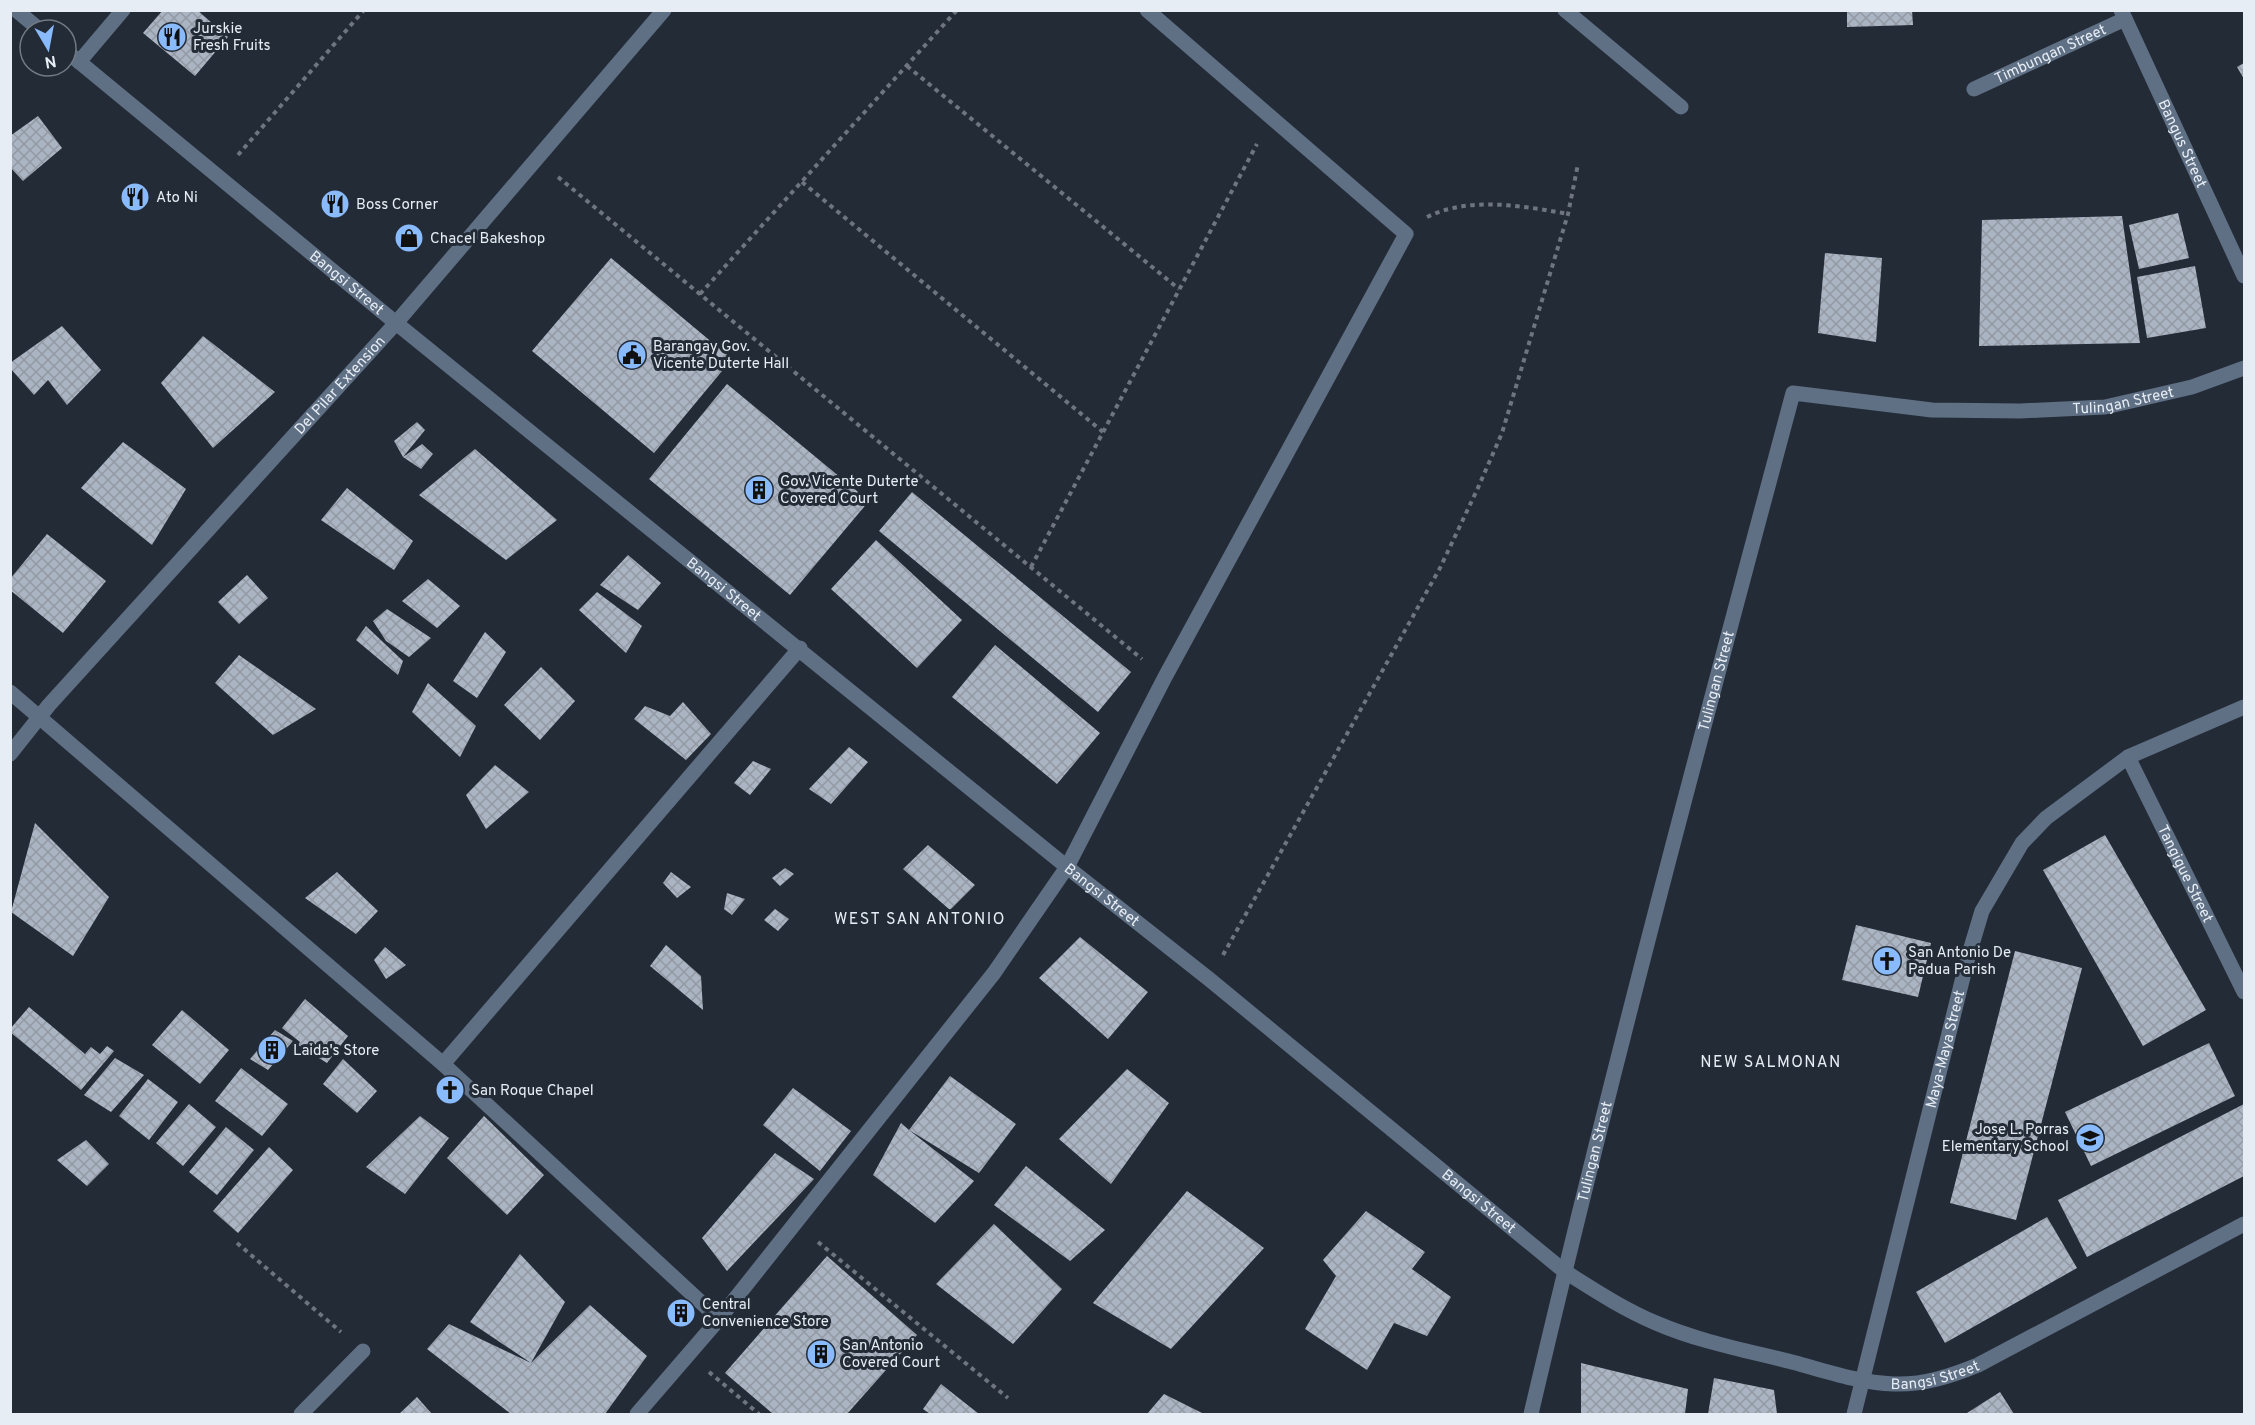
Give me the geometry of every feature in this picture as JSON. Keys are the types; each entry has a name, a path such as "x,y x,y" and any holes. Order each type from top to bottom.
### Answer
{"street":[{"path":"79,62 123,10"},
{"name":"Del Pilar Extension","path":"10,754 49,705 396,323 664,10"},
{"path":"637,1414 719,1319 994,973 1067,867 1165,677 1406,234 1147,10"},
{"path":"1565,10 1681,107"},
{"name":"Timbungan Street","path":"1974,88 2123,15"},
{"name":"Bangus Street","path":"2123,15 2244,276"},
{"name":"Bangsi Street","path":"79,62 396,323 800,648 1067,867 1209,979 1564,1271 1621,1306 1657,1323 1699,1338 1863,1381 1895,1384 1922,1382 1951,1376 1969,1368 2244,1224"},
{"name":"Tulingan Street","path":"1531,1414 1564,1271 1694,762 1793,393 1932,410 2020,411 2105,407 2192,387 2244,368"},
{"path":"443,1064 800,648"},
{"path":"10,692 443,1064 719,1319"},
{"name":"Maya-Maya Street","path":"1854,1414 1967,961 1982,911 2022,843 2046,818 2128,757 2244,706"},
{"name":"Tangigue Street","path":"2128,757 2244,992"},
{"path":"301,1414 363,1351"}],"path":[{"path":"219,176 364,10"},
{"path":"700,294 957,10"},
{"path":"907,66 1179,289"},
{"path":"1031,567 1271,117"},
{"path":"536,159 1165,677"},
{"path":"1209,979 1434,579 1477,490 1502,434 1568,213 1578,164"},
{"path":"802,182 1103,432"},
{"path":"1406,234 1422,220 1442,210 1461,206 1520,205 1568,213"},
{"path":"795,1223 1008,1398"},
{"path":"237,1243 363,1351"},
{"path":"688,1354 759,1414"}],"building":[{"path":"163,10 197,10 228,37 195,76 143,33"},
{"path":"1847,10 1912,10 1913,25 1847,27"},
{"path":"2244,63 2244,79 2237,67"},
{"path":"38,116 62,148 23,181 10,167 10,136"},
{"path":"2178,213 2189,258 2139,269 2129,225"},
{"path":"2122,216 2140,343 1979,346 1982,220"},
{"path":"1825,253 1882,258 1876,342 1818,333"},
{"name":"Barangay Gov. Vicente Duterte Hall","path":"611,258 732,359 654,453 532,351"},
{"path":"2195,266 2206,328 2147,338 2137,277"},
{"path":"62,326 101,370 67,405 48,380 34,395 10,368 10,363"},
{"path":"203,336 275,392 213,448 161,383"},
{"name":"Gov. Vicente Duterte Covered Court","path":"727,384 869,501 790,595 649,479"},
{"path":"417,422 425,430 403,457 394,441"},
{"path":"123,442 186,489 152,545 81,488"},
{"path":"422,444 433,454 421,469 403,457"},
{"path":"475,449 557,520 506,560 419,495"},
{"path":"347,488 413,541 394,570 321,520"},
{"path":"912,492 1131,672 1098,712 879,531"},
{"path":"47,534 106,581 63,633 10,590 10,579"},
{"path":"876,540 962,620 917,668 831,589"},
{"path":"628,555 661,583 638,610 600,585"},
{"path":"247,575 268,598 239,624 218,602"},
{"path":"428,579 460,606 437,628 402,601"},
{"path":"597,592 642,626 626,653 579,610"},
{"path":"387,609 431,638 409,657 386,641 373,621"},
{"path":"366,626 403,661 398,675 356,640"},
{"path":"485,632 506,652 477,698 453,681"},
{"path":"995,645 1100,733 1057,784 952,697"},
{"path":"239,655 316,709 273,735 215,683"},
{"path":"541,667 575,701 540,740 504,705"},
{"path":"428,683 476,726 460,757 412,712"},
{"path":"683,702 711,734 686,760 634,719 645,706 670,716"},
{"path":"849,747 868,762 831,804 809,789"},
{"path":"753,761 771,769 750,795 734,783"},
{"path":"495,765 529,792 486,829 466,795"},
{"path":"35,823 109,897 73,956 11,912"},
{"path":"2105,835 2206,1010 2143,1046 2043,870"},
{"path":"928,845 975,885 950,910 903,869"},
{"path":"785,868 794,874 780,886 772,878"},
{"path":"337,872 378,911 356,934 305,898"},
{"path":"671,872 691,887 677,898 663,883"},
{"path":"727,893 745,899 732,915 724,909"},
{"path":"775,909 789,919 778,931 764,920"},
{"name":"San Antonio De Padua Parish","path":"1856,925 1931,943 1918,997 1842,980"},
{"path":"1080,937 1148,992 1108,1039 1039,978"},
{"path":"666,945 701,976 703,1010 650,966"},
{"path":"385,947 406,965 386,979 374,960"},
{"path":"2015,951 2082,968 2016,1220 1950,1203"},
{"path":"305,999 348,1036 327,1063 298,1045 300,1042 282,1028"},
{"path":"29,1007 85,1054 91,1047 100,1054 107,1046 114,1051 81,1090 10,1032 10,1029"},
{"path":"182,1010 229,1050 200,1084 152,1045"},
{"name":"Laida's Store","path":"275,1030 293,1041 268,1070 250,1059"},
{"path":"2209,1043 2235,1096 2091,1166 2065,1112"},
{"path":"115,1058 144,1075 111,1112 84,1095"},
{"path":"343,1059 377,1091 357,1113 323,1084"},
{"path":"241,1068 288,1104 262,1136 215,1101"},
{"path":"1127,1069 1169,1103 1111,1184 1059,1139"},
{"path":"950,1076 1016,1124 979,1173 909,1130"},
{"path":"148,1079 178,1102 149,1140 119,1116"},
{"name":"San Roque Chapel","path":"449,1085 462,1095 454,1103 440,1095"},
{"path":"793,1088 851,1131 820,1171 763,1125"},
{"path":"189,1104 216,1127 183,1166 156,1143"},
{"path":"2244,1104 2244,1176 2087,1257 2058,1200"},
{"path":"420,1116 449,1138 405,1194 366,1167"},
{"path":"484,1116 544,1175 507,1215 447,1158"},
{"path":"901,1123 974,1181 935,1223 873,1175"},
{"path":"226,1127 254,1150 217,1195 189,1172"},
{"path":"86,1140 109,1164 87,1186 57,1160"},
{"path":"269,1147 293,1170 238,1233 213,1211"},
{"path":"775,1153 814,1179 727,1271 702,1238"},
{"path":"1026,1166 1105,1230 1070,1261 994,1205"},
{"path":"1187,1191 1264,1248 1171,1349 1093,1303"},
{"path":"1366,1211 1425,1252 1412,1269 1451,1297 1427,1336 1394,1323 1367,1370 1305,1329 1336,1276 1323,1260"},
{"path":"2047,1217 2077,1268 1945,1343 1916,1292"},
{"path":"994,1224 1062,1289 1013,1344 936,1284"},
{"path":"520,1254 565,1302 531,1363 470,1322"},
{"name":"San Antonio Covered Court","path":"827,1256 917,1335 847,1414 773,1414 725,1373"},
{"name":"Central Convenience Store","path":"682,1302 694,1313 680,1325 668,1314"},
{"path":"590,1305 647,1356 605,1414 511,1414 427,1349 449,1324 531,1363"},
{"path":"1581,1363 1688,1389 1685,1414 1581,1414"},
{"path":"1714,1378 1774,1390 1777,1414 1708,1414"},
{"path":"941,1384 979,1414 930,1414 923,1409"},
{"path":"2000,1392 2014,1414 1967,1413"},
{"path":"1164,1394 1204,1414 1147,1414"},
{"path":"417,1397 432,1414 399,1414"}],"place":[{"name":"Jurskie Fresh Fruits","path":"172,37"},
{"name":"Ato Ni","path":"135,197"},
{"name":"Boss Corner","path":"335,204"},
{"name":"Chacel Bakeshop","path":"409,238"},
{"name":"Barangay Gov. Vicente Duterte Hall","path":"632,355"},
{"name":"Gov. Vicente Duterte Covered Court","path":"759,490"},
{"name":"San Antonio De Padua Parish","path":"1887,961"},
{"name":"Laida's Store","path":"272,1050"},
{"name":"San Roque Chapel","path":"450,1090"},
{"name":"Jose L. Porras Elementary School","path":"2090,1138"},
{"name":"Central Convenience Store","path":"681,1313"},
{"name":"San Antonio Covered Court","path":"821,1354"}],"district":[{"name":"WEST SAN ANTONIO","path":"920,918"},
{"name":"NEW SALMONAN","path":"1771,1061"}]}
